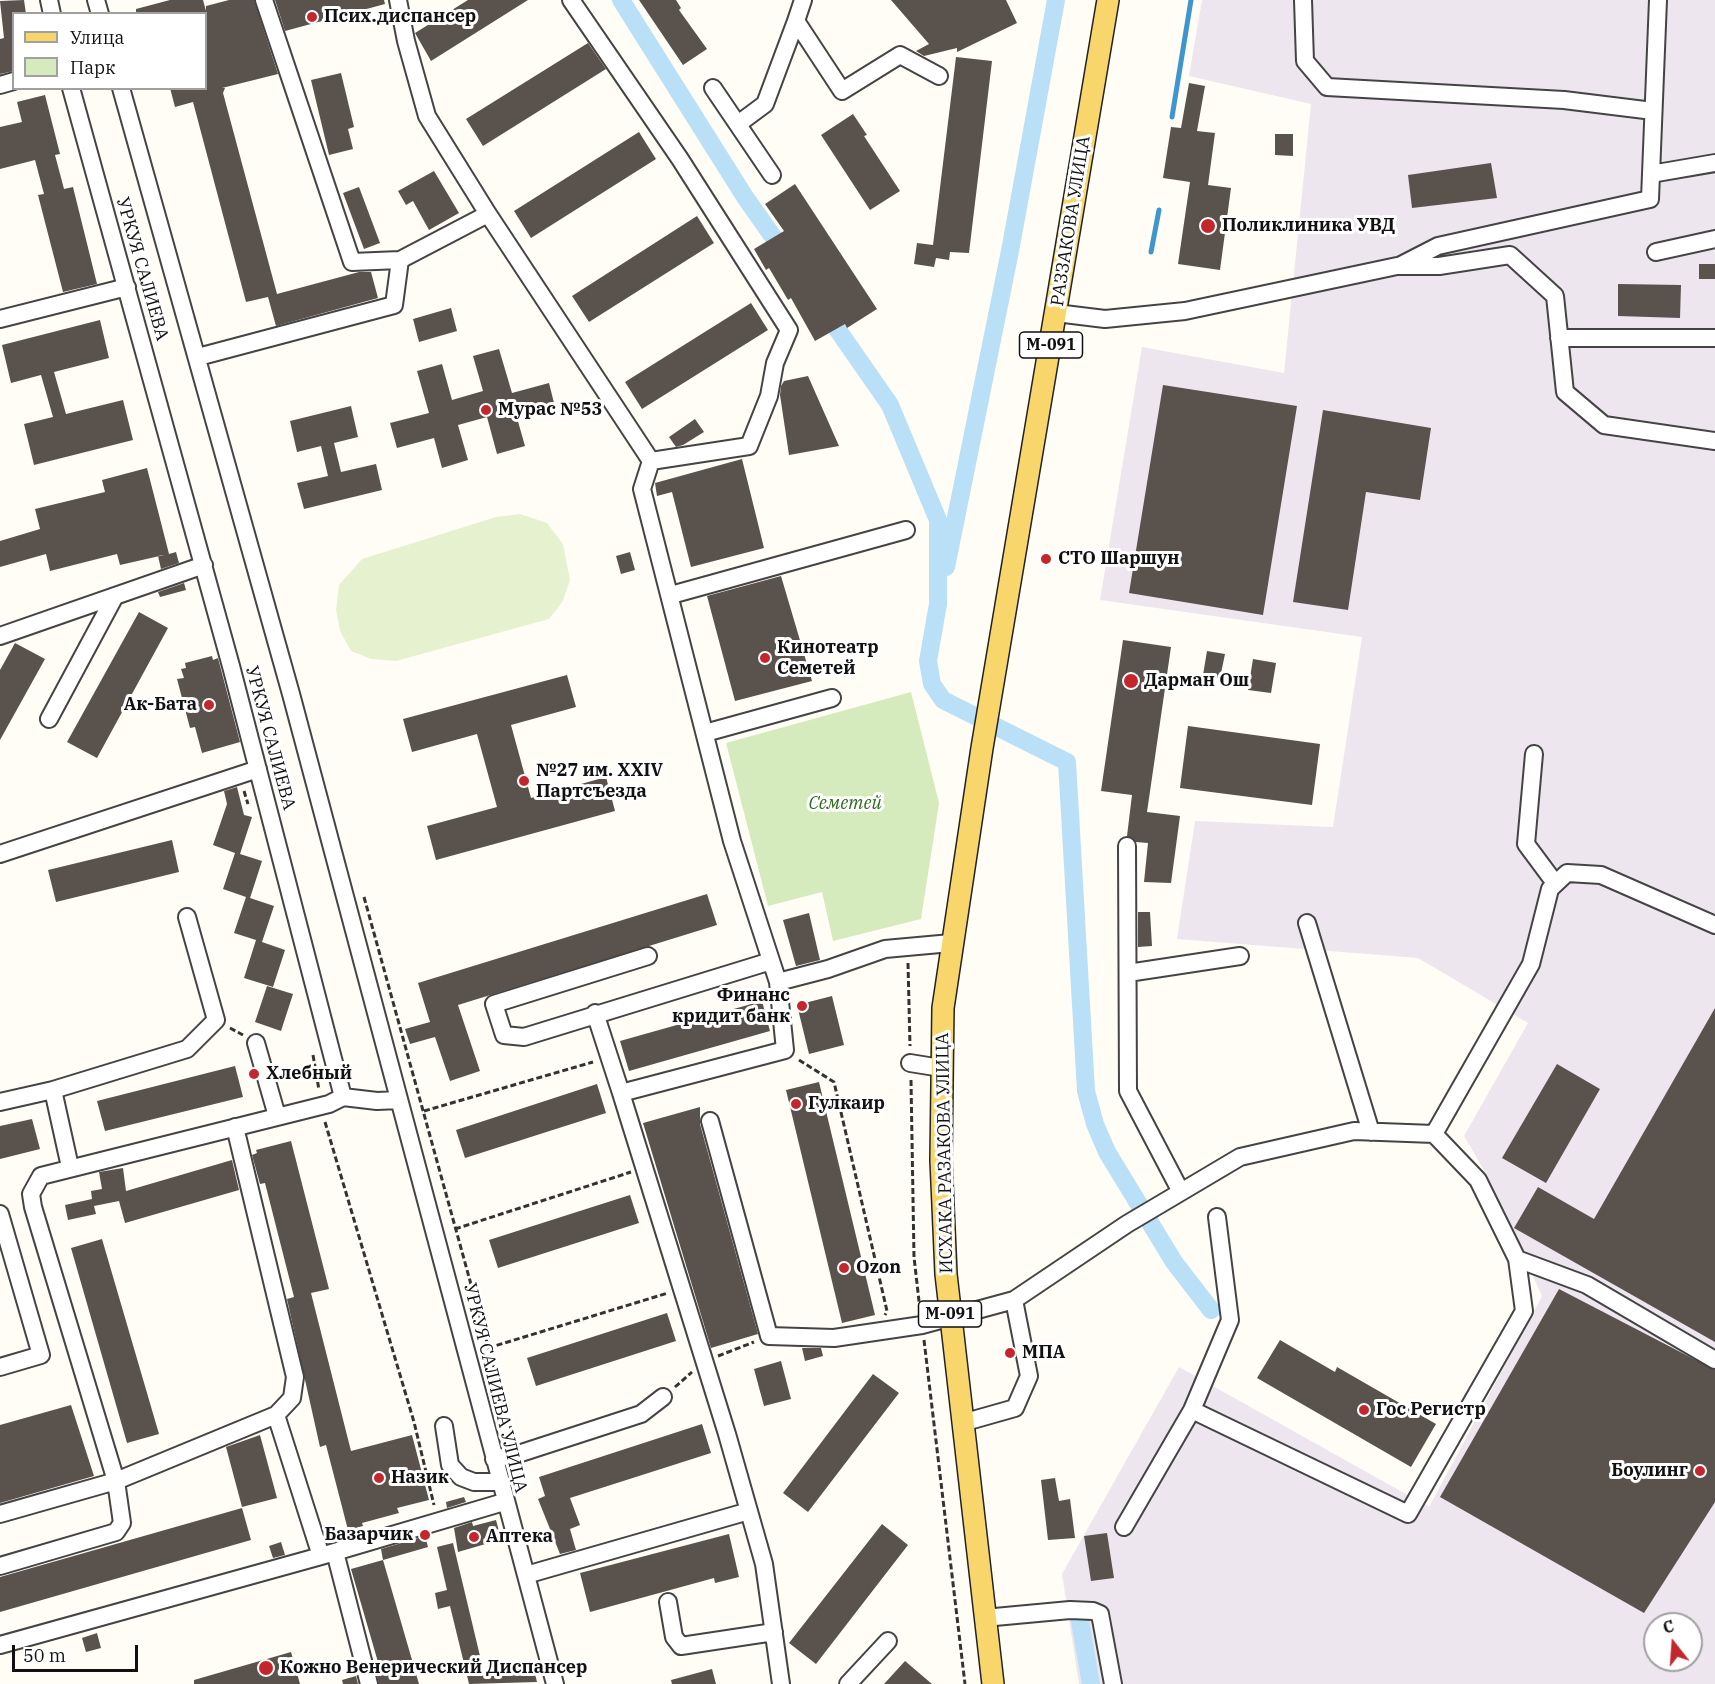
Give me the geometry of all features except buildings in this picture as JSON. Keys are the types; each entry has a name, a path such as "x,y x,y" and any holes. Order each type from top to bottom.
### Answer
{"main road":[{"name":"РАЗЗАКОВА УЛИЦА","path":"951,943 1108,0"},
{"name":"ИСХАКА РАЗАКОВА УЛИЦА","path":"951,943 943,1008 941,1160 950,1318 993,1684"}],"street":[{"path":"264,0 352,262 400,260 488,214"},
{"path":"398,0 406,41 427,116 488,214 651,461"},
{"path":"571,0 680,159 789,330 775,363 769,396 749,446 651,461"},
{"path":"738,124 765,104 803,0"},
{"path":"1303,0 1305,61 1328,87 1564,100 1653,111"},
{"path":"1397,266 1438,246 1650,200 1658,0"},
{"path":"796,21 842,91 900,55 939,76"},
{"path":"713,88 772,175"},
{"name":"УРКУЯ САЛИЕВА","path":"72,90 204,565 343,1097"},
{"name":"УРКУЯ САЛИЕВА","path":"122,90 198,357 402,1108"},
{"path":"1651,174 1715,163"},
{"path":"1656,252 1715,239"},
{"path":"1056,313 1105,319 1185,311 1397,266 1439,266 1510,255 1556,296 1565,392 1604,425 1715,441"},
{"path":"198,357 394,304 400,260"},
{"path":"0,319 127,287"},
{"path":"1559,338 1715,338"},
{"path":"621,1093 785,1050 778,982 732,841 671,595 642,489 651,461"},
{"path":"671,595 906,530"},
{"path":"0,636 204,565"},
{"path":"50,719 115,596"},
{"path":"705,733 832,698"},
{"path":"1534,754 1526,844 1555,884"},
{"path":"0,854 258,770"},
{"path":"1127,846 1128,1091 1181,1192"},
{"path":"1434,1134 1531,964 1550,889 1567,873 1601,875 1715,925"},
{"path":"0,1102 53,1090 187,1049 216,1020 188,916"},
{"path":"1307,923 1371,1132"},
{"path":"778,982 828,969 885,949 951,943"},
{"path":"648,956 494,1004 504,1035 524,1036 771,960"},
{"path":"1128,973 1240,956"},
{"path":"595,1013 727,1434 764,1564 781,1684"},
{"path":"256,1043 277,1116"},
{"path":"910,1063 941,1068"},
{"path":"53,1090 70,1167"},
{"path":"0,1566 116,1532 122,1523 116,1481 33,1207 31,1194 41,1176 320,1106 343,1097 377,1101 402,1108"},
{"name":"УРКУЯ САЛИЕВА УЛИЦА","path":"402,1108 504,1502 555,1684"},
{"path":"711,1121 728,1194 769,1336 834,1338 950,1318 1014,1300 1127,1224 1240,1157 1354,1131 1434,1134 1478,1180 1517,1259 1524,1311 1408,1514 1192,1410"},
{"path":"0,1514 116,1481 276,1415 292,1398 295,1377 235,1127"},
{"path":"0,1214 41,1355 0,1367"},
{"path":"1124,1527 1192,1410 1230,1320 1217,1217"},
{"path":"1517,1259 1587,1285 1715,1360"},
{"path":"962,1423 1015,1408 1029,1376 1014,1300"},
{"path":"494,1459 518,1454 641,1414 663,1397"},
{"path":"276,1415 328,1554 369,1684"},
{"path":"444,1426 450,1465 461,1477 474,1482 499,1482"},
{"path":"0,1645 328,1554 504,1502"},
{"path":"526,1575 749,1511"},
{"path":"668,1602 674,1637 681,1646 774,1632"},
{"path":"984,1618 1070,1610 1093,1611 1100,1614 1113,1684"},
{"path":"848,1684 888,1641"}],"path":[{"path":"239,776 250,809"},
{"path":"364,896 518,1454"},
{"path":"216,1020 256,1043"},
{"path":"785,1050 834,1082 886,1311"},
{"path":"313,1054 320,1106 414,1422 438,1522"},
{"path":"402,1108 424,1111 609,1057"},
{"path":"455,1229 644,1167"},
{"path":"488,1348 681,1288"}],"shaded area":[{"path":"1202,0 1715,0 1715,1684 1079,1684 1062,1574 1179,1367 1429,1507 1542,1296 1485,1172 1464,1136 1528,1023 1418,958 1177,939 1195,821 1333,827 1362,637 1100,600 1142,347 1284,373 1311,104 1189,76"}],"green space":[{"path":"520,514 547,523 563,544 570,580 563,601 549,619 396,661 371,659 351,651 340,631 336,610 339,585 362,559 496,517"},
{"name":"Семетей","path":"911,692 939,803 921,919 833,941 822,892 768,906 726,743"}],"waterway":[{"path":"621,0 745,197 788,258"},
{"path":"946,567 1010,251 1056,0"},
{"path":"1172,117 1191,0"},
{"path":"1151,252 1159,210"},
{"path":"824,310 890,405 938,520 938,604 928,661 932,684 943,700 1067,762 1086,1091 1095,1124 1107,1152 1174,1262 1211,1310"},
{"path":"1080,1621 1091,1684"}],"place":[{"name":"Псих.диспансер","path":"312,17"},
{"name":"Поликлиника УВД","path":"1208,226"},
{"name":"Мурас №53","path":"486,410"},
{"name":"СТО Шаршун","path":"1046,559"},
{"name":"Кинотеатр Семетей","path":"765,658"},
{"name":"Дарман Ош","path":"1131,681"},
{"name":"Ак-Бата","path":"209,705"},
{"name":"№27 им. XXIV Партсъезда","path":"524,781"},
{"name":"Финанс кридит банк","path":"802,1006"},
{"name":"Хлебный","path":"254,1074"},
{"name":"Гулкаир","path":"796,1104"},
{"name":"Ozon","path":"844,1268"},
{"name":"МПА","path":"1010,1353"},
{"name":"Гос Регистр","path":"1364,1410"},
{"name":"Боулинг","path":"1700,1471"},
{"name":"Назик","path":"379,1478"},
{"name":"Базарчик","path":"425,1535"},
{"name":"Аптека","path":"474,1537"},
{"name":"Кожно Венерический Диспансер","path":"266,1668"}]}
